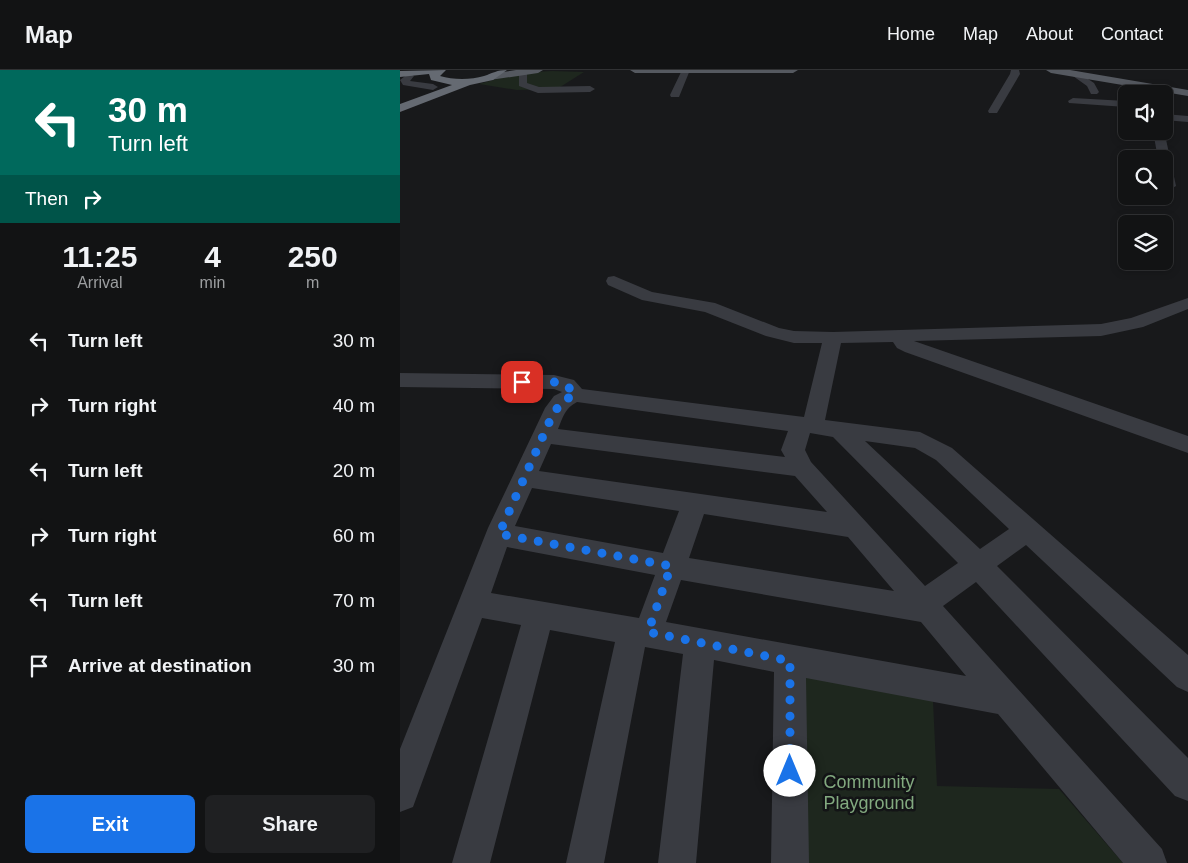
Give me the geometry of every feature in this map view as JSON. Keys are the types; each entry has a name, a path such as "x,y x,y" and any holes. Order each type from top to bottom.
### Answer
{"highway":[{"path":"400,109 456,87 484,79 502,70"},
{"path":"403,75 437,77 455,82 484,79"},
{"path":"400,102 420,94 437,77"}],"main road":[{"path":"484,79 538,70"},
{"path":"635,70 793,70"},
{"path":"1051,70 1121,85"},
{"path":"1173,92 1188,93"}],"street":[{"path":"675,95 686,70"},
{"path":"993,111 1015,74 1015,70"},
{"path":"523,71 522,84 535,89 590,89"},
{"path":"1076,74 1091,85 1094,92"},
{"path":"1073,101 1118,104"},
{"path":"1173,118 1188,119"},
{"path":"614,281 648,296 709,307 774,332 794,337 833,338 1101,330 1136,323 1188,303"},
{"path":"898,336 904,344 912,348 1188,445"},
{"path":"833,338 818,427 793,450 802,468 856,527 1148,863"},
{"path":"400,380 554,382 564,383 571,387 575,395"},
{"path":"400,794 471,603 499,534 526,478 556,408 562,401 575,395 909,437 926,443 944,454 1188,676"},
{"path":"818,427 978,565 1188,783"},
{"path":"544,435 802,468"},
{"path":"526,478 856,527"},
{"path":"585,863 641,631 671,566 695,504"},
{"path":"499,534 671,566 924,607 978,565 1028,530"},
{"path":"471,603 641,631 790,661 1004,699"},
{"path":"471,863 540,614"},
{"path":"676,863 700,643"},
{"path":"790,661 790,863"}],"green space":[{"path":"584,72 557,89 517,90 479,84 518,73"},
{"name":"Community Playground","path":"799,673 933,701 937,786 1059,789 1123,863 801,863"}],"route":[{"path":"522,382 564,383 571,387 575,395 562,401 556,408 526,478 499,534 671,566 648,632 790,661 790,771"}]}
